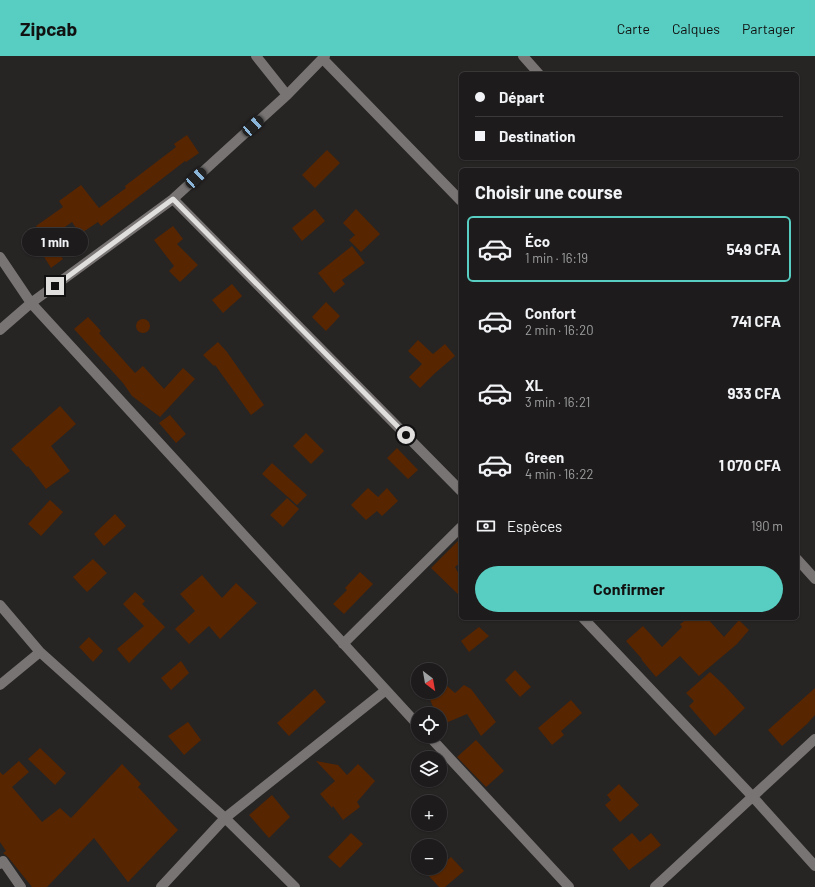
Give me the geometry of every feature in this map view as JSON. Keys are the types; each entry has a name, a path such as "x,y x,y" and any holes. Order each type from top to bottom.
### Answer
{"street":[{"path":"256,56 287,95"},
{"path":"523,56 537,72"},
{"path":"0,330 31,303 173,199 287,95 324,57 459,199"},
{"path":"173,199 459,489"},
{"path":"0,257 31,303 411,717"},
{"path":"343,644 459,529"},
{"path":"799,561 815,579"},
{"path":"0,606 40,652 225,818 295,887"},
{"path":"585,620 752,796 815,866"},
{"path":"0,685 40,652"},
{"path":"161,887 225,818 386,690"},
{"path":"655,887 815,738"},
{"path":"435,743 569,887"},
{"path":"0,864 3,861 21,887"}],"building":[{"path":"187,135 199,153 186,162 185,161 101,226 98,222 80,234 72,222 46,240 36,226 63,207 59,201 81,185 99,208 176,147 174,144"},
{"path":"327,150 340,163 315,188 302,175"},
{"path":"315,209 325,221 302,241 292,228"},
{"path":"356,209 380,234 361,252 349,240 355,235 343,223"},
{"path":"173,226 183,239 177,244 198,265 180,282 169,271 174,266 154,240"},
{"path":"352,246 365,263 342,280 345,284 334,293 318,273"},
{"path":"54,247 63,259 51,268 43,255"},
{"path":"232,284 242,296 223,313 212,300"},
{"path":"326,302 340,316 326,331 312,317"},
{"path":"88,317 101,331 99,333 135,373 143,366 164,389 183,368 195,379 160,417 132,396 123,383 74,329"},
{"path":"140,319 146,319 150,323 150,329 146,333 140,333 136,329 136,323"},
{"path":"418,340 433,354 445,344 455,356 420,388 409,377 422,364 408,351"},
{"path":"218,342 227,352 264,405 251,415 215,365 214,366 203,355"},
{"path":"60,406 76,424 51,446 70,471 46,489 28,466 27,467 11,449"},
{"path":"170,415 186,434 176,443 159,423"},
{"path":"306,433 324,451 311,464 293,446"},
{"path":"397,448 418,470 408,479 387,458"},
{"path":"272,463 307,495 297,505 262,474"},
{"path":"368,488 378,497 387,488 398,501 382,516 377,511 366,520 351,505"},
{"path":"287,498 299,509 283,527 270,515"},
{"path":"50,500 63,512 41,536 28,524"},
{"path":"115,514 126,526 104,546 94,534"},
{"path":"459,540 459,564 455,567 459,574 459,595 431,568"},
{"path":"93,559 107,573 87,592 73,577"},
{"path":"360,572 373,584 344,614 333,604 347,590 345,588"},
{"path":"202,575 222,598 236,583 257,603 220,639 209,626 189,644 175,629 195,611 180,594"},
{"path":"135,592 145,601 142,604 165,627 129,663 117,649 144,626 123,604"},
{"path":"686,620 709,620 724,637 739,620 749,630 737,644 699,676 680,656 656,677 626,641 643,626 662,647 682,627 680,624"},
{"path":"479,627 489,636 469,652 461,641"},
{"path":"89,637 103,651 93,662 79,647"},
{"path":"181,661 189,673 171,690 161,678"},
{"path":"515,670 531,687 520,697 505,680"},
{"path":"710,672 745,708 715,736 689,706 694,701 686,693"},
{"path":"464,685 471,689 496,722 481,736 467,714 447,722 447,707 433,707 430,699 447,699 447,686 455,693"},
{"path":"815,688 815,715 782,746 768,730"},
{"path":"315,689 326,702 289,736 277,723"},
{"path":"571,700 582,713 561,731 564,735 552,745 538,728"},
{"path":"188,722 201,740 184,755 168,736"},
{"path":"476,740 504,771 486,787 457,757"},
{"path":"40,748 66,773 55,785 28,759"},
{"path":"19,761 29,772 12,787 42,822 60,808 71,818 122,764 141,784 138,787 178,830 128,882 94,838 47,887 32,887 8,857 3,853 6,851 0,842 0,772 3,775"},
{"path":"316,761 338,765 347,775 358,764 375,781 357,802 360,807 343,820 333,806 332,808 320,794 335,781"},
{"path":"619,784 639,805 620,822 605,805 611,800 607,795"},
{"path":"272,795 290,817 269,838 249,815"},
{"path":"351,833 363,844 340,868 328,857"},
{"path":"632,833 640,842 651,833 661,845 629,870 612,849"},
{"path":"451,857 464,871 445,887 439,887 429,876 447,875 447,860"}],"route":[{"path":"55,286 173,199 406,435"}]}
